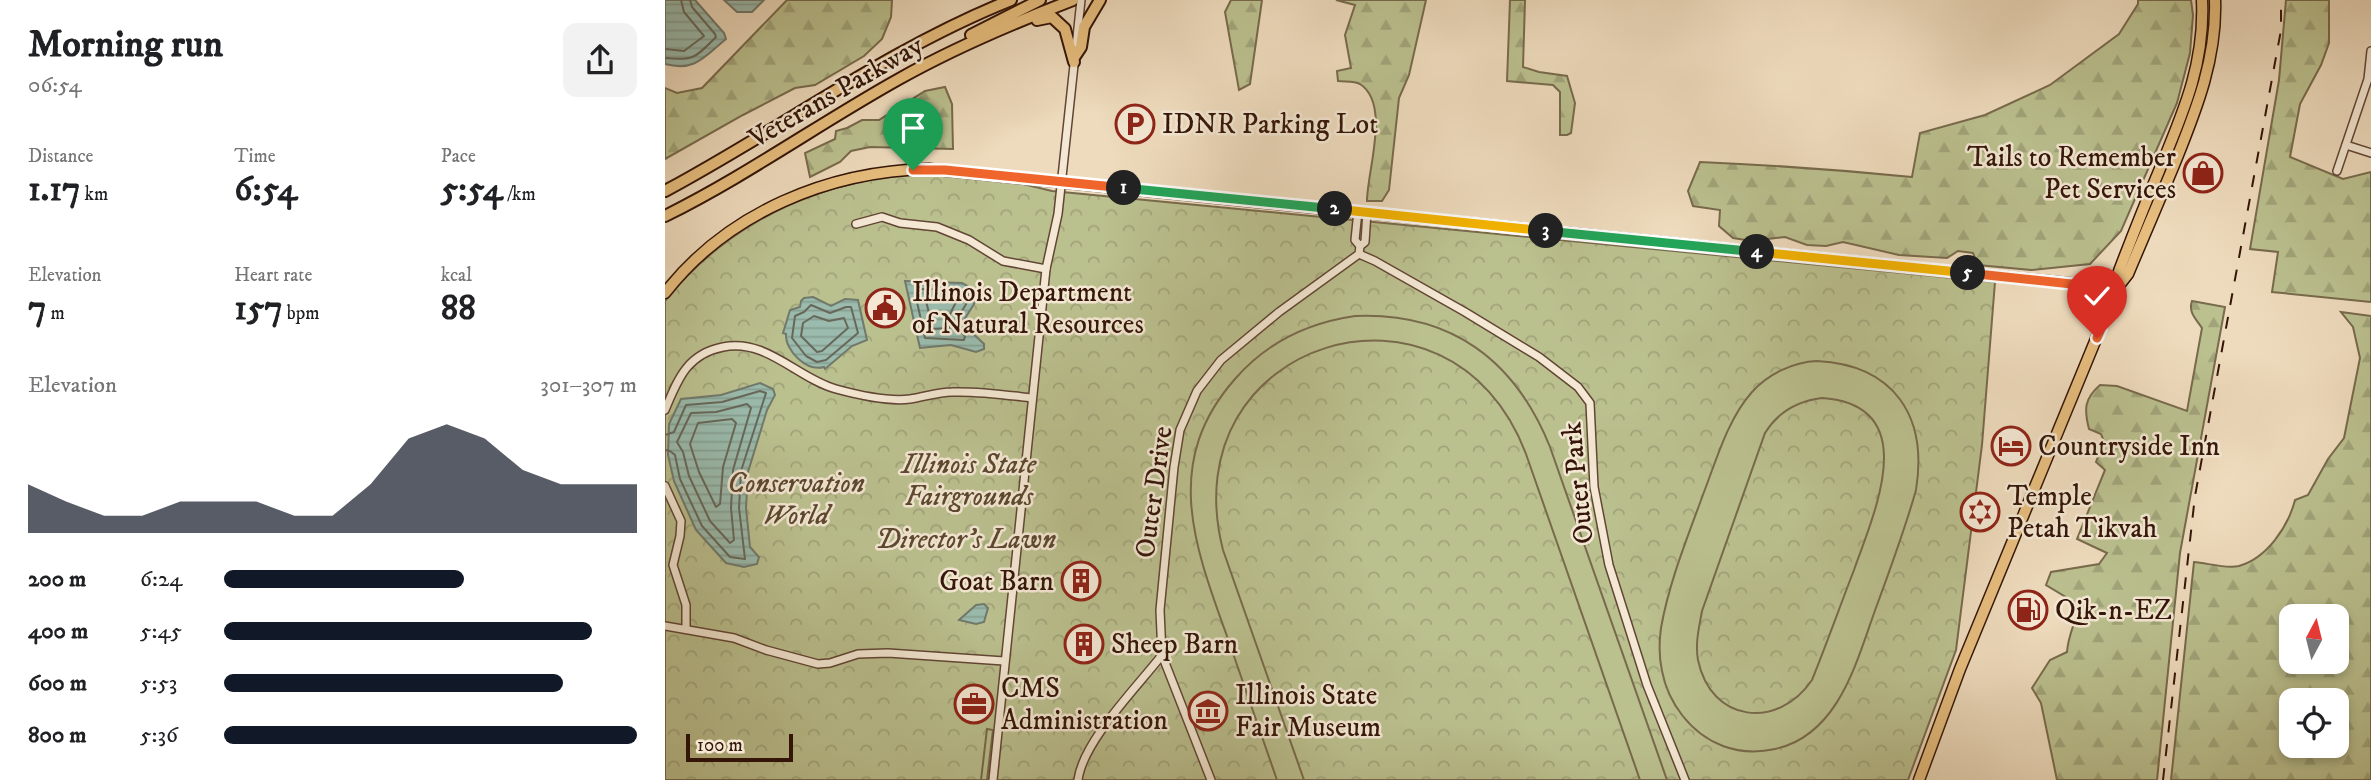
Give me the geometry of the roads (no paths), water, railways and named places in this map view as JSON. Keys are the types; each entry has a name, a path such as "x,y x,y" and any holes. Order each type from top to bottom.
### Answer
{"highway":[{"name":"Veterans Parkway","path":"665,191 720,161 865,72 931,37 1011,0"},
{"path":"931,62 941,51 1040,0"},
{"name":"Veterans Parkway","path":"665,216 931,62 1073,0"},
{"path":"1074,59 1081,47 1084,27 1100,0"},
{"path":"953,51 973,48 1048,17 1057,20 1065,29 1074,59"}],"main road":[{"path":"1919,780 1960,669 2101,329 2117,288 2119,271 2185,108 2196,75 2203,22 2202,0"},
{"path":"2117,288 2128,274 2199,101 2212,50 2214,0"},
{"path":"665,293 692,264 723,238 760,213 835,181 913,170 945,170 2117,288"},
{"path":"2081,285 2098,300 2101,329"}],"street":[{"path":"993,780 1046,269 1058,214 1081,0"},
{"path":"2337,171 2368,79 2371,51"},
{"path":"2346,145 2371,153"},
{"path":"1359,250 1355,240 1363,212"},
{"path":"856,224 881,217 900,223 937,227 969,240 1003,261 1046,269"},
{"name":"Outer Drive","path":"1211,780 1163,655 1160,610 1180,430 1188,407 1207,376 1235,346 1359,250"},
{"name":"Outer Park","path":"1359,250 1503,334 1539,357 1584,393 1590,403 1592,415 1594,487 1609,565 1647,685 1685,780"},
{"path":"665,410 682,374 695,357 712,349 739,345 763,352 831,388 853,393 897,399 949,391 1033,398"},
{"path":"665,486 681,520 673,565 686,605 686,628"},
{"path":"665,626 734,638 818,663 830,663 858,654 888,653 1004,661"},
{"path":"1077,780 1091,747 1116,711 1163,655"}],"water":[{"path":"665,0 695,0 724,33 726,39 692,64 665,64"},
{"path":"724,0 764,0 752,12 737,12"},
{"path":"905,281 962,283 977,291 974,304 964,320 966,327 984,344 984,349 976,352 951,345 920,348"},
{"path":"813,297 831,306 845,299 858,300 867,340 852,346 825,369 798,359 783,333 790,310 800,307 804,298"},
{"path":"760,383 773,389 775,395 767,410 748,472 746,508 750,547 759,557 757,564 744,567 726,563 696,530 674,481 668,455 669,424 681,399 721,395"},
{"path":"984,604 988,608 984,622 976,624 959,620 976,605"}],"railway":[{"path":"2163,780 2195,496 2281,30 2281,0"}],"place":[{"name":"IDNR Parking Lot","path":"1135,124"},
{"name":"Tails to Remember Pet Services","path":"2203,173"},
{"name":"Illinois Department of Natural Resources","path":"885,308"},
{"name":"Countryside Inn","path":"2011,446"},
{"name":"Temple Petah Tikvah","path":"1980,512"},
{"name":"Goat Barn","path":"1081,581"},
{"name":"Qik-n-EZ","path":"2028,610"},
{"name":"Sheep Barn","path":"1084,644"},
{"name":"CMS Administration","path":"974,704"},
{"name":"Illinois State Fair Museum","path":"1208,711"}],"park label":[{"name":"Illinois State Fairgrounds","path":"969,480"},
{"name":"Conservation World","path":"796,499"},
{"name":"Director's Lawn","path":"966,539"}]}
